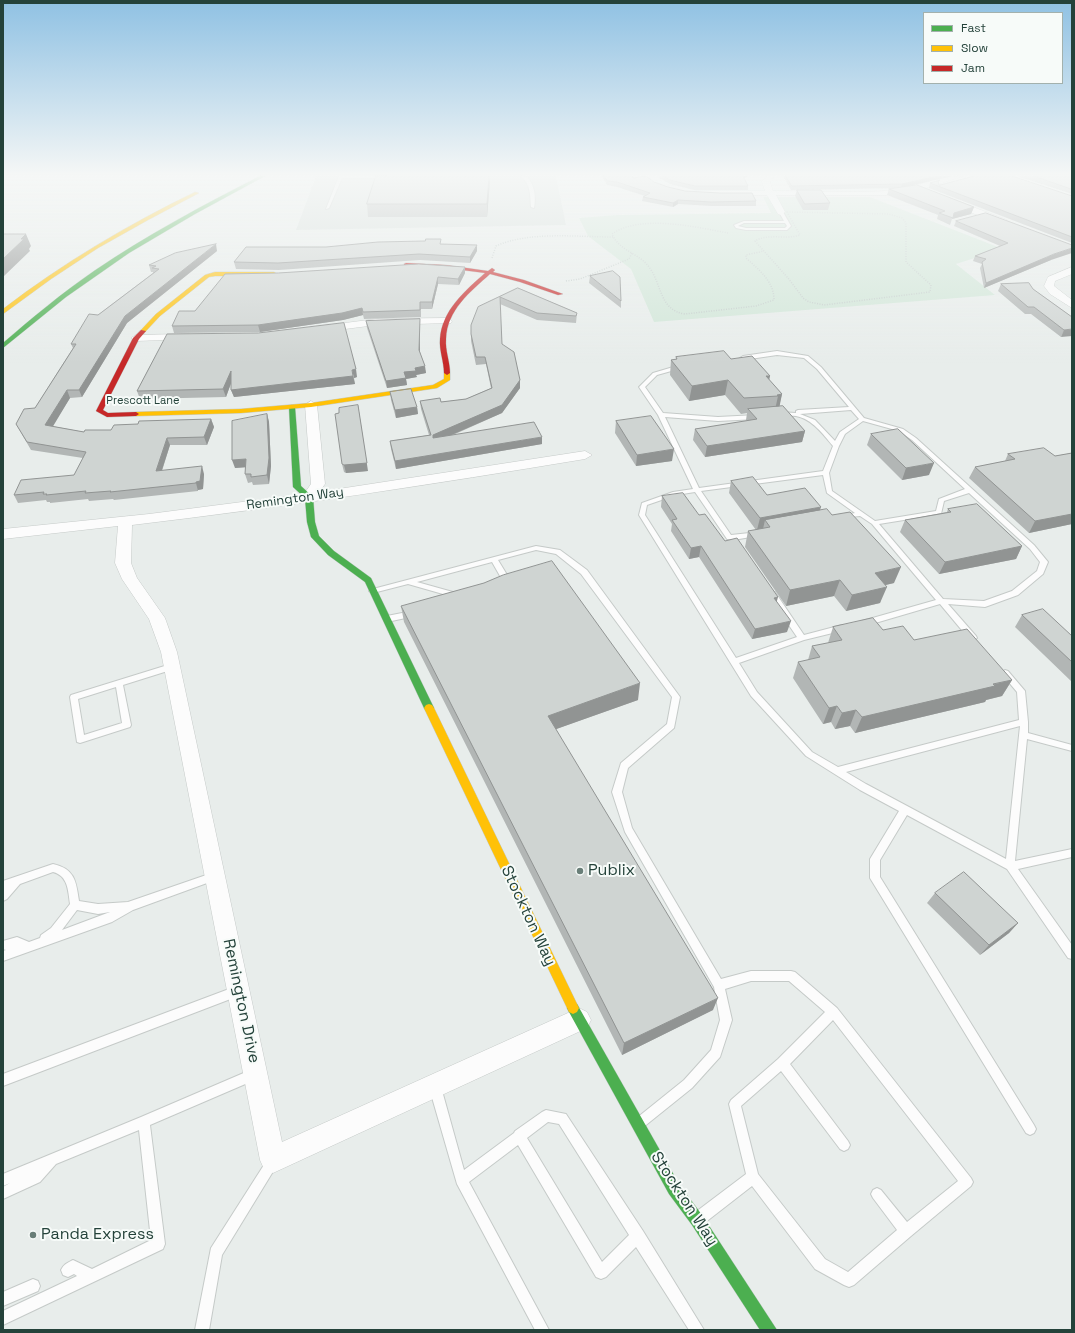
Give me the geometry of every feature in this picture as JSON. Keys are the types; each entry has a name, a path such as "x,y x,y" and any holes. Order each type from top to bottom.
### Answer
{"street":[{"path":"3,312 52,276 112,238"},
{"path":"3,346 48,306 109,261 146,238"},
{"path":"400,265 452,266 492,270 543,286 560,294"},
{"name":"Prescott Lane","path":"281,274 224,273 209,275 158,315 136,338 98,409 101,413 107,415 226,412 292,407 424,389 442,384 445,382 447,376 443,338 447,321 459,302 492,270"},
{"path":"1072,270 1055,276 1051,279 1049,286 1054,292 1072,305"},
{"path":"307,331 376,322 447,321"},
{"path":"136,338 198,337"},
{"path":"292,407 297,487 308,497 318,484 311,405"},
{"name":"Remington Way","path":"3,534 125,522 478,473 585,455"},
{"name":"Stockton Way","path":"308,497 311,523 315,538 323,546 368,580 579,1020 674,1189 697,1220 769,1330"},
{"name":"Remington Drive","path":"125,522 123,563 130,579 157,618 169,652 273,1160"},
{"path":"273,1160 579,1020"}],"lane":[{"path":"734,662 802,638 941,601 985,604 1015,593 1040,572 1044,562 1032,546 914,439 901,430 862,419 819,368 806,357 778,352 739,358"},
{"path":"684,366 655,374 642,387 661,415 697,490 729,537 735,541 761,533"},
{"path":"772,415 853,408"},
{"path":"794,413 812,419 836,446"},
{"path":"661,415 718,419 765,416"},
{"path":"862,419 842,433 836,446 826,473 829,492 874,523 977,641"},
{"path":"826,473 675,493 644,504 642,515 754,694 809,754 905,810 1010,866 1072,954"},
{"path":"874,523 939,513 941,500 970,490"},
{"path":"838,518 862,514"},
{"path":"373,591 536,548 558,552 584,572 676,697 671,726 624,766 618,792 628,829 719,985 726,1020 716,1053 688,1084 638,1125"},
{"path":"494,559 508,582 502,589"},
{"path":"408,582 466,599 452,604"},
{"path":"768,588 802,638"},
{"path":"387,619 422,613"},
{"path":"997,664 1021,691 1024,722 1024,735 1010,866"},
{"path":"119,683 127,726 80,740 74,697 119,683 171,667"},
{"path":"837,771 1024,722"},
{"path":"1024,735 1072,748"},
{"path":"905,810 875,859 875,878 1030,1129"},
{"path":"1010,866 1072,853"},
{"path":"3,885 53,868 61,870 68,874 72,885 75,905 55,931 33,945 17,942 6,945"},
{"path":"3,956 112,917 130,906 215,876"},
{"path":"3,896 16,880"},
{"path":"75,905 98,909 130,906"},
{"path":"719,985 751,976 792,976 832,1012 967,1182 906,1231 849,1280 820,1264 753,1177 735,1104 782,1063 832,1012"},
{"path":"3,1080 238,990"},
{"path":"782,1063 844,1145"},
{"path":"3,1180 256,1074"},
{"path":"435,1086 461,1180 542,1330"},
{"path":"461,1180 546,1116 562,1118 697,1330"},
{"path":"3,1318 158,1244 144,1122"},
{"path":"519,1135 602,1272 638,1236"},
{"path":"3,1193 36,1178 53,1158"},
{"path":"202,1330 216,1253 273,1160"},
{"path":"697,1220 753,1177"},
{"path":"878,1194 906,1231"},
{"path":"68,1270 73,1268 91,1275"},
{"path":"3,1299 33,1286"}],"path":[{"path":"492,270 492,257 496,246 509,240 531,238"},
{"path":"614,238 653,270 666,305 671,310 686,314 725,308 758,306 768,304 774,300 775,294 772,287 766,278 746,258 746,255 751,253 764,251"},
{"path":"751,238 781,238"},
{"path":"756,239 755,241 788,278 803,298 817,304 925,294 930,292 931,285 906,262 906,238"},
{"path":"543,286 580,279 629,259 632,253"}],"green space":[{"path":"591,238 975,238 1003,249 956,264 995,295 654,322 631,269"}],"building":[{"path":"3,238 24,239 3,259"},
{"path":"997,238 1054,238 1072,245 1072,248 1054,254 986,283 982,262 986,259 975,256 1008,243"},
{"path":"426,239 441,239 440,244 477,245 470,257 419,254 278,263 234,262 246,247 326,247 378,242 425,241"},
{"path":"216,244 125,316 79,390 67,390 45,425 84,432 85,430 111,430 114,425 138,424 139,421 211,419 204,437 167,438 156,471 202,466 200,481 196,483 110,492 111,491 85,493 86,491 46,495 47,494 43,494 44,492 14,495 21,480 74,475 86,452 27,442 16,424 24,409 35,408 76,344 71,344 89,314 98,315 159,269 152,268 156,266 149,265 175,253"},
{"path":"419,264 465,267 458,279 438,277 432,302 420,302 420,310 363,312 362,308 342,313 258,325 172,326 179,311 195,311 225,274 278,273"},
{"path":"613,271 620,277 621,301 590,276"},
{"path":"1029,283 1033,289 1072,317 1072,329 1064,330 1034,307 1028,307 1001,284"},
{"path":"518,288 577,313 576,316 537,313 500,297 502,344 514,352 520,380 502,405 433,435 433,438 534,422 542,437 395,461 390,441 431,435 420,401 440,398 441,402 466,399 492,388 485,357 476,357 471,334 471,325 478,307"},
{"path":"420,319 419,350 425,366 415,368 416,371 404,372 406,378 386,381 366,321"},
{"path":"344,323 356,369 352,370 353,376 231,390 231,371 223,389 137,391 167,334 258,333"},
{"path":"724,351 731,359 752,356 770,376 766,376 782,394 777,395 778,396 744,398 728,380 692,386 671,360 677,359 676,357"},
{"path":"411,389 417,407 395,410 390,392"},
{"path":"358,405 367,463 344,465 342,464 335,414 339,413 339,408"},
{"path":"783,406 805,431 707,446 695,429 757,419 748,409"},
{"path":"267,414 269,458 267,475 251,477 251,474 245,474 246,459 232,460 232,421"},
{"path":"651,416 674,449 637,455 616,421"},
{"path":"898,429 934,463 906,468 871,434"},
{"path":"1044,448 1055,456 1072,453 1072,514 1035,521 975,467 1015,459 1008,454"},
{"path":"753,477 767,495 805,488 821,507 760,518 731,481"},
{"path":"683,493 699,515 705,514 725,541 737,538 778,597 774,598 791,621 755,629 701,546 691,548 672,520 677,519 662,496"},
{"path":"977,504 1022,546 945,562 905,520 951,512 948,509"},
{"path":"827,509 832,515 850,512 901,567 875,573 887,587 852,595 840,580 790,590 748,531 770,527 765,520"},
{"name":"Publix","path":"552,561 640,683 548,716 718,998 624,1043 401,606 484,583 503,575"},
{"path":"1043,609 1072,636 1072,662 1022,615"},
{"path":"873,618 883,630 903,626 914,640 967,629 1012,680 993,684 995,686 862,717 856,710 842,713 837,706 829,708 798,662 820,657 812,646 842,640 833,627"},
{"path":"964,872 1018,923 989,945 935,893"}],"traffic: fast":[{"path":"3,346 64,295 95,273 150,238"},
{"path":"292,407 297,487 309,497 311,522 315,537 331,553 368,580 429,708"},
{"path":"573,1008 674,1189 697,1220 769,1330"}],"traffic: slow":[{"path":"3,312 49,278 111,238"},
{"path":"143,331 158,315 207,276 215,274 274,274"},
{"path":"136,414 241,411 311,405 435,387 447,380 447,373"},
{"path":"429,708 573,1008"}],"traffic: jam":[{"path":"406,265 465,268 522,281 560,294"},
{"path":"447,373 443,339 448,318 460,300 492,270"},
{"path":"136,414 107,415 99,411 136,338 143,331"}],"place":[{"name":"Publix","path":"580,871"},
{"name":"Panda Express","path":"33,1235"}]}
